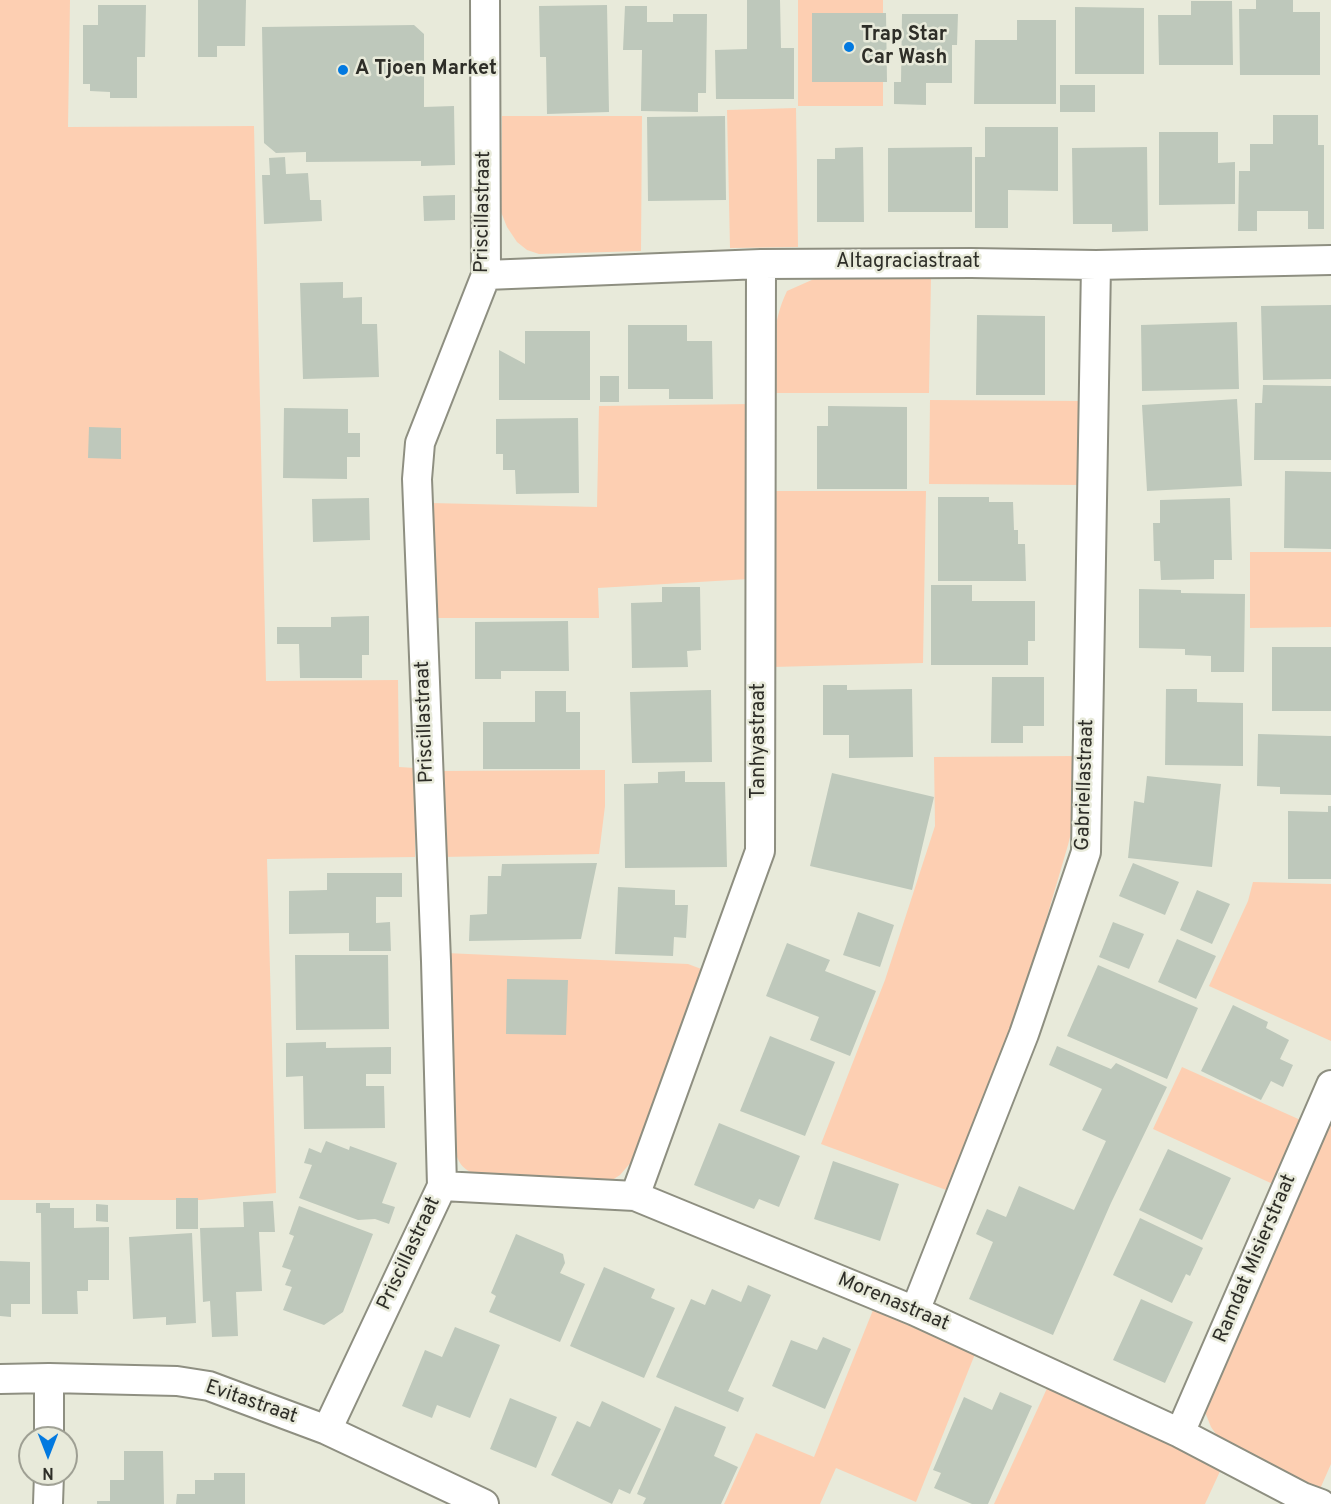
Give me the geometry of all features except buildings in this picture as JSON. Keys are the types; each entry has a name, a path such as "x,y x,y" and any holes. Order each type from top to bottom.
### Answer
{"street":[{"name":"Priscillastraat","path":"327,1431 442,1186 436,961 417,479 420,443 486,275 485,0"},
{"name":"Altagraciastraat","path":"486,275 761,264 1096,265 1331,260"},
{"name":"Tanhyastraat","path":"635,1196 760,851 761,264"},
{"name":"Gabriellastraat","path":"915,1311 1023,1034 1086,852 1096,265"},
{"name":"Ramdat Misierstraat","path":"1180,1433 1331,1086"},
{"name":"Morenastraat","path":"442,1186 635,1196 915,1311 1180,1433 1302,1497 1321,1504"},
{"path":"49,1426 50,1378"},
{"name":"Evitastraat","path":"0,1379 177,1381 209,1386 327,1431 484,1504"},
{"path":"48,1504 49,1486"}],"shaded area":[{"path":"0,0 70,0 68,127 254,126 266,681 398,680 399,767 415,768 415,857 267,859 276,1193 201,1200 0,1200"},
{"path":"798,0 883,0 883,106 798,106"},
{"path":"796,108 798,247 730,248 727,110"},
{"path":"502,116 642,116 641,251 539,254 527,250 517,242 501,212"},
{"path":"931,277 929,393 772,393 775,328 787,291 814,279"},
{"path":"930,400 1084,401 1082,485 929,484"},
{"path":"750,404 749,579 598,588 599,618 434,618 431,503 597,507 599,406"},
{"path":"773,491 926,491 923,663 773,667"},
{"path":"1250,552 1331,552 1331,627 1250,628"},
{"path":"1074,756 1075,817 1068,845 1018,1015 949,1191 821,1144 885,980 935,826 934,757"},
{"path":"605,770 605,806 599,854 442,857 440,771"},
{"path":"1253,882 1331,884 1331,1041 1209,986 1248,901"},
{"path":"446,953 688,964 704,970 639,1153 620,1175 609,1182 481,1176 464,1168 456,1154 453,1141"},
{"path":"1182,1067 1305,1122 1275,1185 1153,1129"},
{"path":"1331,1123 1331,1464 1320,1489 1218,1437 1205,1412 1209,1394"},
{"path":"873,1310 975,1354 916,1502 836,1468 820,1504 724,1504 756,1433 814,1457"},
{"path":"1049,1384 1222,1467 1205,1504 994,1504"}],"place":[{"name":"Trap Star Car Wash","path":"849,47"},
{"name":"A Tjoen Market","path":"343,70"}]}
